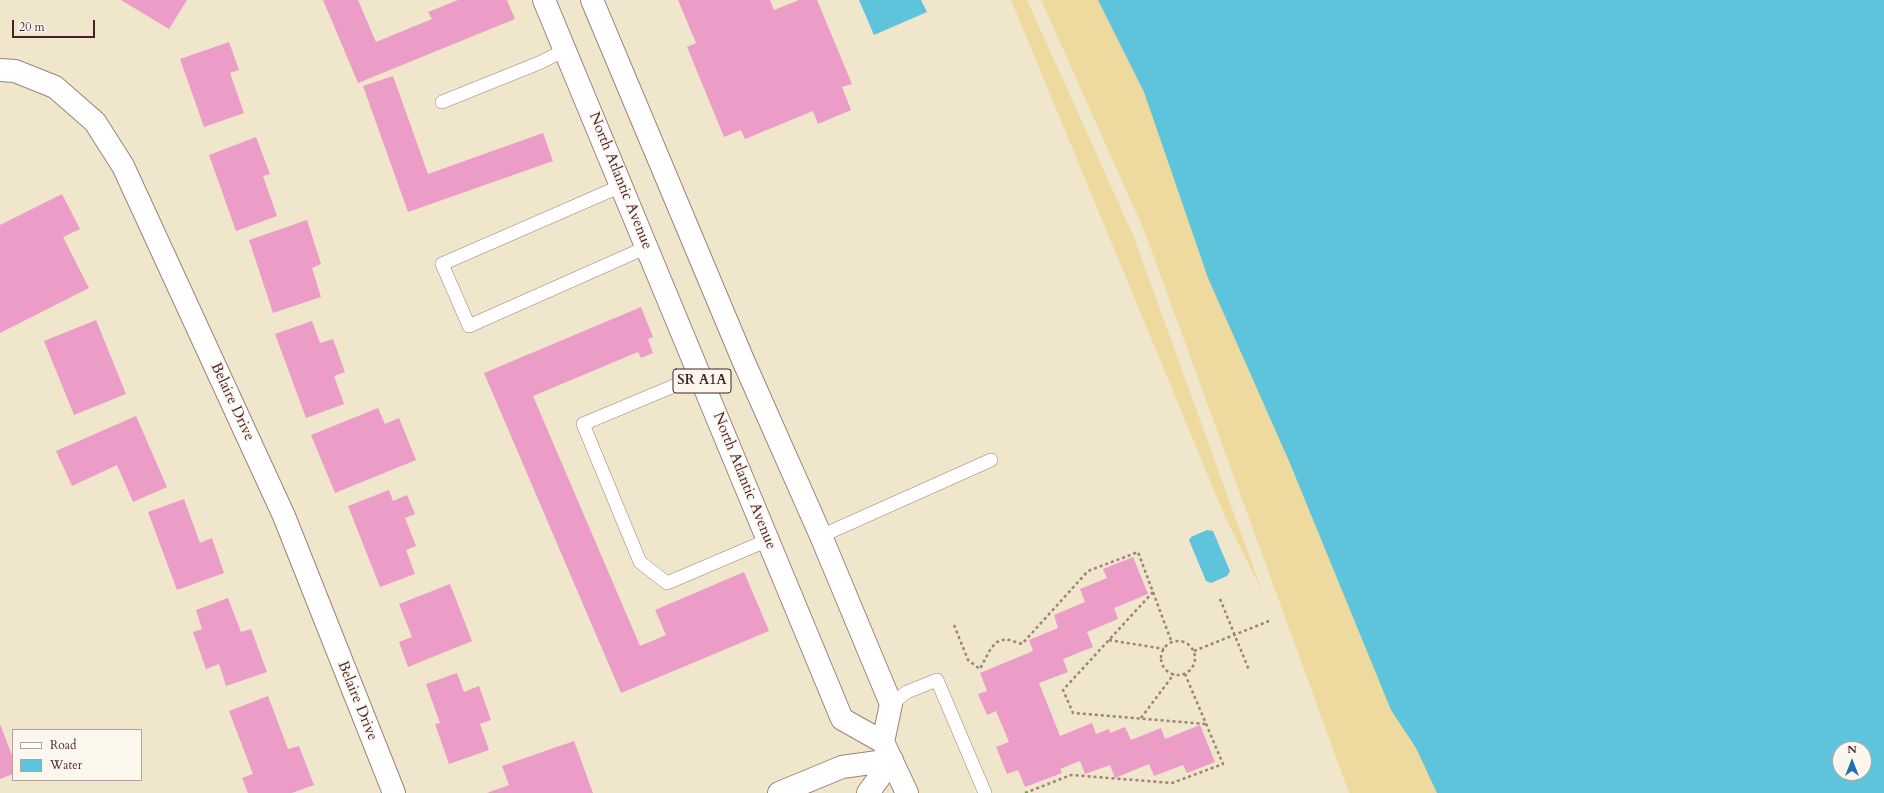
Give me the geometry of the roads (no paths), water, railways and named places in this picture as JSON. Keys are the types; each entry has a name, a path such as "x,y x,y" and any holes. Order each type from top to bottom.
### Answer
{"main road":[{"name":"North Atlantic Avenue","path":"544,0 842,719 887,751"},
{"name":"SR A1A","path":"592,0 743,360 821,536 891,704"},
{"name":"Belaire Drive","path":"0,70 15,71 55,87 95,122 123,166 284,516 394,793"},
{"path":"868,793 887,751 891,704"},
{"path":"779,793 842,767 887,751"},
{"path":"887,751 907,793"}],"lane":[{"path":"442,102 539,63 565,50"},
{"path":"621,186 442,264 469,326 647,247"},
{"path":"700,375 583,424 622,519 640,562 667,583 768,540"},
{"path":"821,536 991,460"},
{"path":"891,704 907,692 937,680 985,793"}],"water":[{"path":"859,0 921,0 927,12 874,35"},
{"path":"1098,0 1884,0 1884,793 1437,793 1416,748 1391,710 1289,461 1208,278 1144,92"},
{"path":"1207,530 1213,531 1230,571 1227,576 1211,583 1206,581 1189,540 1191,537"}]}
